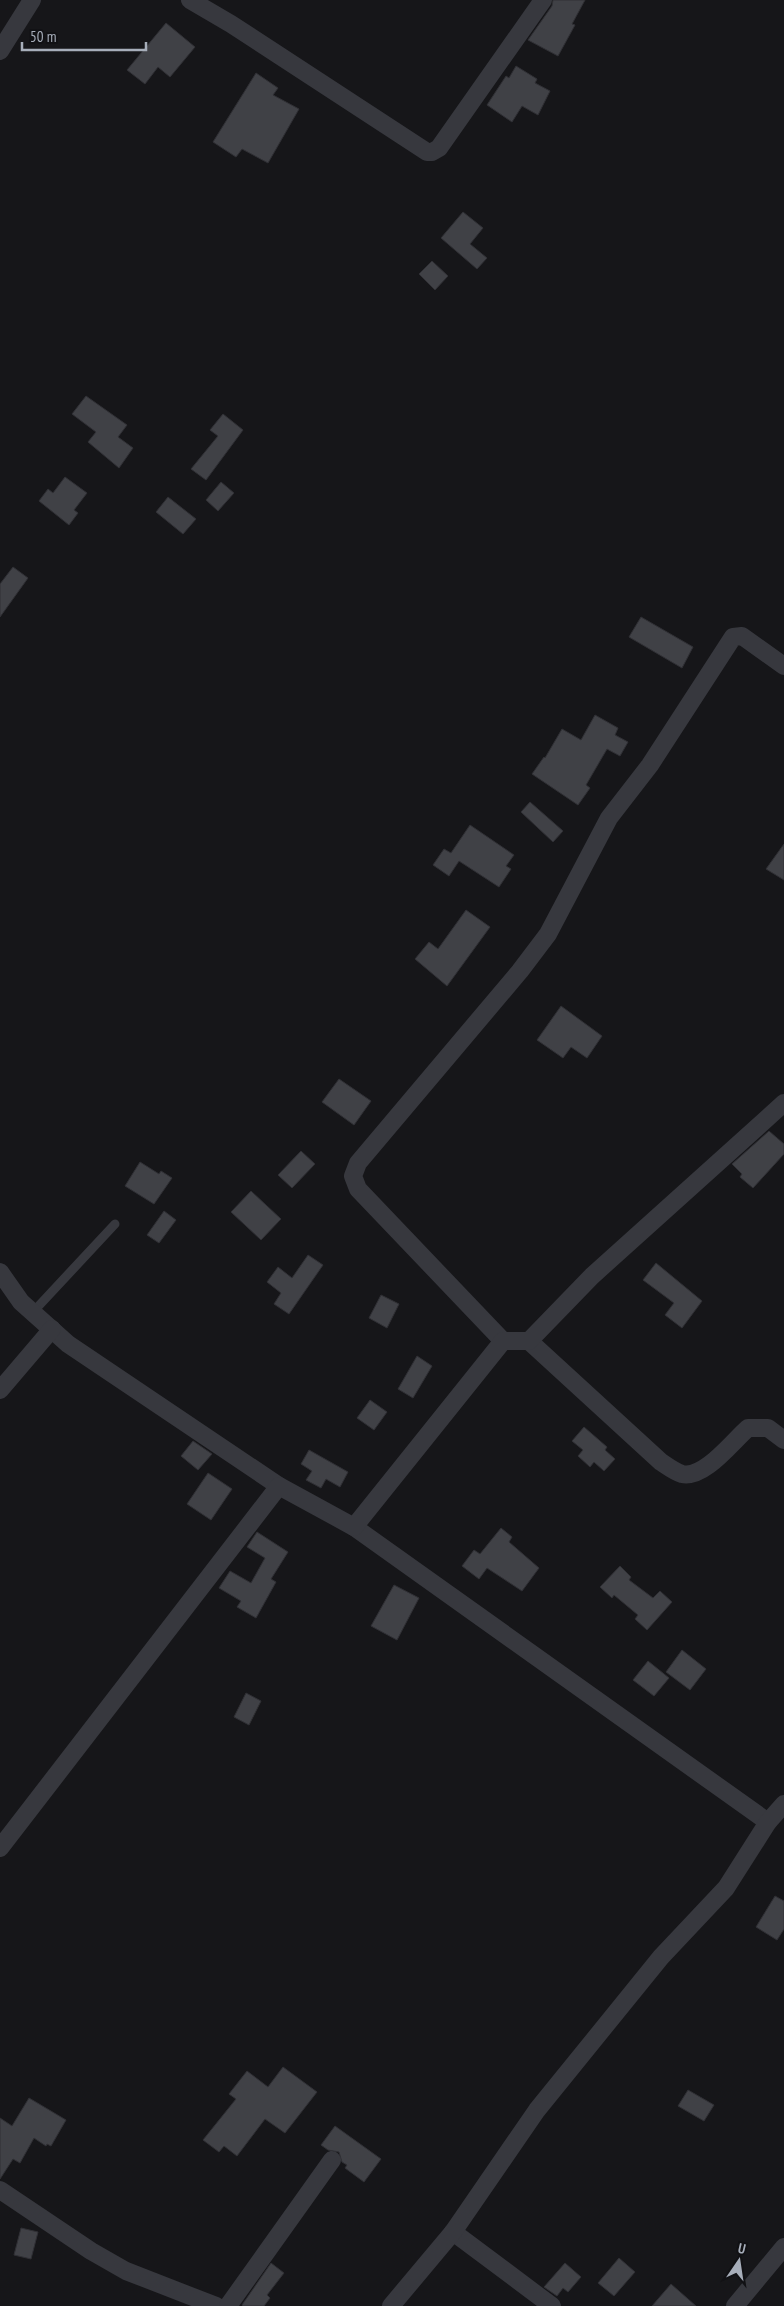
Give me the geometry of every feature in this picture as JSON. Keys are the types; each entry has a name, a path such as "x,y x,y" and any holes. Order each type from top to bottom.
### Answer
{"street":[{"path":"0,51 32,0"},
{"path":"190,0 231,24 426,152 432,152 439,148 543,0"},
{"path":"784,666 742,636 733,637 650,765 609,818 548,934 520,971 368,1151 355,1169 353,1176 358,1189 503,1341 529,1341 661,1462 681,1474 693,1474 707,1468 748,1428 768,1428 784,1440"},
{"path":"529,1341 592,1276 784,1103"},
{"path":"0,1272 21,1302 68,1344 279,1486 354,1527 768,1822"},
{"path":"0,1390 52,1329"},
{"path":"354,1527 503,1341"},
{"path":"0,1848 279,1486"},
{"path":"392,2306 453,2232 537,2110 661,1957 726,1888 768,1822 784,1804"},
{"path":"228,2306 332,2160"},
{"path":"0,2190 91,2251 126,2271 216,2306"},
{"path":"453,2232 552,2306"},
{"path":"735,2306 784,2247"}],"lane":[{"path":"32,1312 115,1224"}],"building":[{"path":"553,0 585,0 572,24 575,25 558,56 528,40 552,6"},
{"path":"166,23 195,47 170,77 158,67 145,84 127,70"},
{"path":"516,66 537,79 535,83 550,91 538,115 522,106 512,122 487,105 506,76 509,78"},
{"path":"256,73 278,88 273,95 299,109 268,163 242,149 236,157 213,142"},
{"path":"463,212 483,228 470,244 487,258 477,269 441,238"},
{"path":"432,261 448,276 435,290 419,274"},
{"path":"86,396 127,425 118,437 133,448 119,468 88,442 96,432 72,414"},
{"path":"223,414 243,430 206,480 191,469 218,436 210,430"},
{"path":"65,477 87,493 74,510 78,513 69,525 39,501 48,489 53,493"},
{"path":"221,482 234,493 218,511 206,500"},
{"path":"168,497 196,519 183,534 156,512"},
{"path":"13,567 28,578 0,617 0,584"},
{"path":"641,617 693,647 682,668 629,637"},
{"path":"595,715 618,728 615,735 628,742 620,756 607,749 586,785 590,788 578,805 532,774 545,758 562,729 581,740"},
{"path":"530,802 563,831 553,842 521,812"},
{"path":"470,825 514,855 506,866 511,869 499,887 459,861 449,876 433,865 444,849 451,853"},
{"path":"784,844 784,880 766,869"},
{"path":"466,910 490,927 447,986 415,959 429,942 438,949"},
{"path":"561,1006 602,1036 587,1058 571,1047 563,1058 537,1040"},
{"path":"339,1079 371,1101 354,1125 322,1102"},
{"path":"769,1131 784,1144 784,1154 753,1188 740,1177 742,1174 732,1164"},
{"path":"301,1151 315,1164 292,1188 278,1175"},
{"path":"140,1162 159,1174 161,1171 172,1178 154,1204 125,1186"},
{"path":"251,1191 281,1219 261,1240 231,1212"},
{"path":"164,1211 176,1220 159,1243 147,1235"},
{"path":"308,1255 323,1265 289,1314 274,1304 281,1293 267,1282 278,1267 292,1278"},
{"path":"656,1263 702,1301 682,1328 665,1315 674,1303 643,1280"},
{"path":"381,1295 399,1304 387,1328 369,1318"},
{"path":"417,1356 432,1366 413,1398 398,1389"},
{"path":"370,1400 387,1412 374,1430 357,1418"},
{"path":"584,1427 607,1447 605,1450 615,1459 604,1471 594,1462 590,1467 578,1456 583,1450 572,1441"},
{"path":"193,1441 212,1454 198,1470 181,1456"},
{"path":"309,1450 348,1472 340,1487 326,1479 321,1488 306,1480 312,1471 301,1464"},
{"path":"208,1473 232,1489 211,1520 187,1504"},
{"path":"501,1528 512,1537 509,1542 539,1568 522,1591 487,1568 479,1579 462,1566 474,1550 480,1554"},
{"path":"257,1532 288,1552 271,1579 276,1582 256,1618 237,1607 241,1601 219,1588 230,1571 251,1583 265,1558 247,1547"},
{"path":"620,1566 631,1577 629,1580 653,1598 660,1591 672,1602 647,1630 635,1619 638,1615 614,1595 612,1598 600,1587"},
{"path":"394,1585 419,1598 397,1640 371,1626"},
{"path":"682,1650 706,1669 690,1690 666,1672"},
{"path":"648,1661 669,1678 654,1696 633,1680"},
{"path":"246,1693 261,1701 249,1725 234,1717"},
{"path":"775,1896 784,1901 784,1929 777,1940 756,1927"},
{"path":"283,2067 317,2092 285,2133 265,2119 237,2156 224,2146 219,2152 203,2140 236,2099 229,2094 247,2071 268,2087"},
{"path":"688,2090 714,2105 704,2121 678,2106"},
{"path":"29,2098 66,2120 51,2146 47,2144 46,2146 34,2138 20,2163 13,2159 0,2179 0,2118 12,2126"},
{"path":"335,2126 381,2159 364,2182 345,2168 347,2165 342,2162 339,2152 328,2150 321,2145"},
{"path":"21,2228 38,2232 31,2259 14,2255"},
{"path":"619,2258 635,2272 614,2296 598,2283"},
{"path":"271,2263 284,2273 267,2295 270,2298 264,2306 243,2306 242,2305"},
{"path":"565,2263 581,2277 568,2292 563,2288 557,2296 544,2287"},
{"path":"671,2284 696,2306 652,2306"}]}
